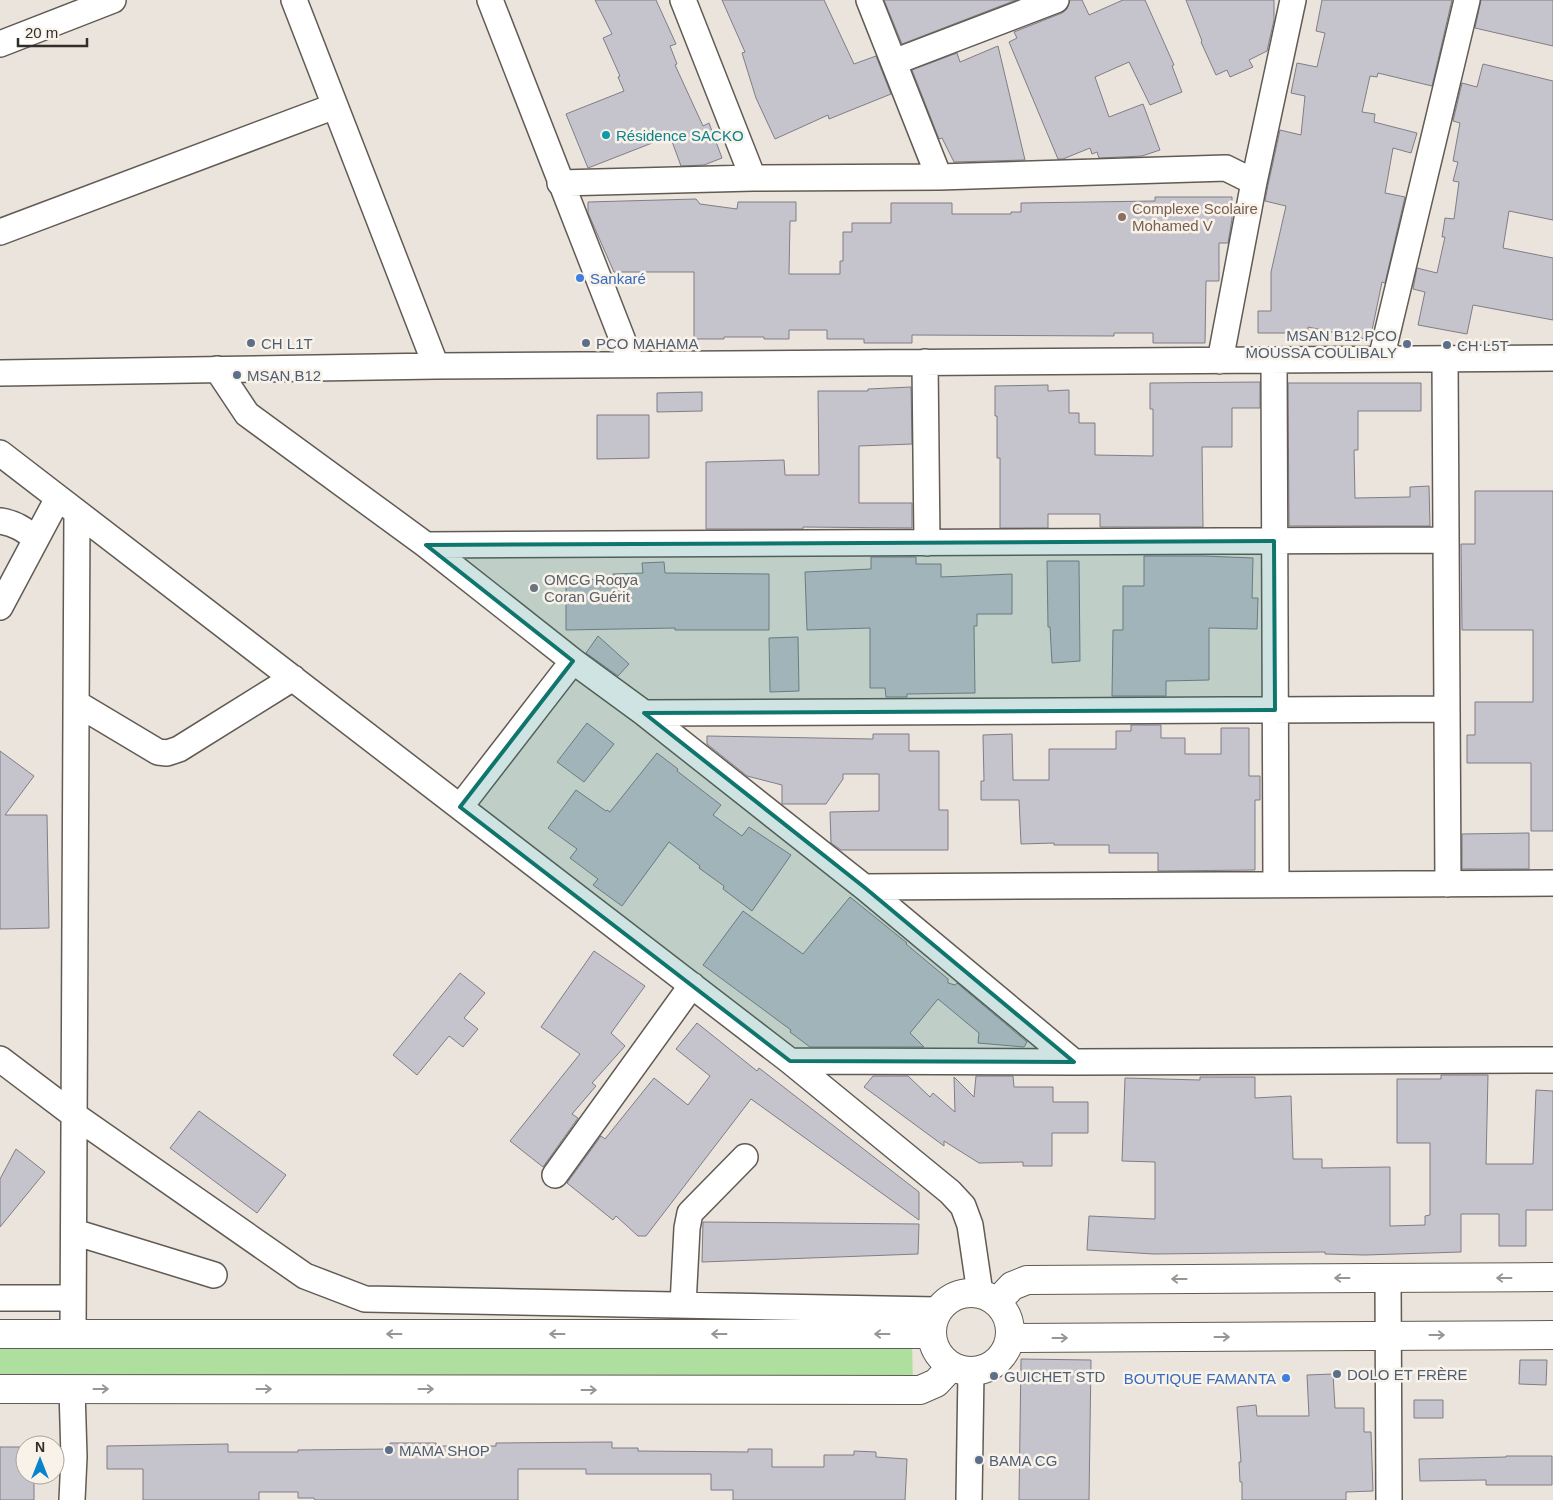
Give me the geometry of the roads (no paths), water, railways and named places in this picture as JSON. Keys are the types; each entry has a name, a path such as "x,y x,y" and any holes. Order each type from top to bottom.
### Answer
{"main road":[{"path":"989,1297 1008,1318 1011,1338 1003,1357 986,1370 961,1369 936,1353 934,1322 956,1295 989,1297 1027,1280 1553,1278"},
{"path":"0,1334 934,1322"},
{"path":"1011,1338 1553,1334"},
{"path":"0,1389 920,1390 961,1369"}],"street":[{"path":"0,44 112,0"},
{"path":"294,0 436,366"},
{"path":"490,0 632,364"},
{"path":"683,0 753,178"},
{"path":"869,0 938,177"},
{"path":"894,62 1056,0"},
{"path":"1220,360 1254,182 1293,0"},
{"path":"1381,359 1467,0"},
{"path":"0,232 335,106"},
{"path":"560,182 938,177 1226,168 1254,182"},
{"path":"0,373 218,368 632,364 1553,358"},
{"path":"1446,359 1448,884"},
{"path":"1274,360 1276,884"},
{"path":"926,362 927,543"},
{"path":"218,368 248,414 426,545 644,713 864,887 1074,1062"},
{"path":"0,453 790,1061 950,1192 963,1206 970,1225 989,1297"},
{"path":"0,608 58,498"},
{"path":"73,1334 78,513"},
{"path":"0,521 9,522 22,528 36,539"},
{"path":"426,545 1446,540"},
{"path":"460,807 573,660"},
{"path":"76,703 158,752 167,753 179,749 293,678"},
{"path":"644,713 1447,708"},
{"path":"864,887 1553,883"},
{"path":"555,1176 692,985"},
{"path":"0,1059 74,1114 306,1276 365,1299 683,1306 934,1322"},
{"path":"790,1061 1553,1060"},
{"path":"683,1306 687,1228 690,1213 745,1157"},
{"path":"74,1232 214,1275"},
{"path":"1388,1278 1389,1500"},
{"path":"0,1298 73,1298"},
{"path":"961,1369 969,1500"},
{"path":"72,1389 74,1457 72,1500"}],"place":[{"name":"Résidence SACKO","path":"606,135"},
{"name":"Complexe Scolaire Mohamed V","path":"1122,217"},
{"name":"Sankaré","path":"580,278"},
{"name":"CH L1T","path":"251,343"},
{"name":"PCO MAHAMA","path":"586,343"},
{"name":"MSAN B12 PCO MOUSSA COULIBALY","path":"1407,344"},
{"name":"CH L5T","path":"1447,345"},
{"name":"MSAN B12","path":"237,375"},
{"name":"OMCG Roqya Coran Guérit","path":"534,588"},
{"name":"DOLO ET FRÈRE","path":"1337,1374"},
{"name":"GUICHET STD","path":"994,1376"},
{"name":"BOUTIQUE FAMANTA","path":"1286,1378"},
{"name":"MAMA SHOP","path":"389,1450"},
{"name":"BAMA CG","path":"979,1460"}]}
